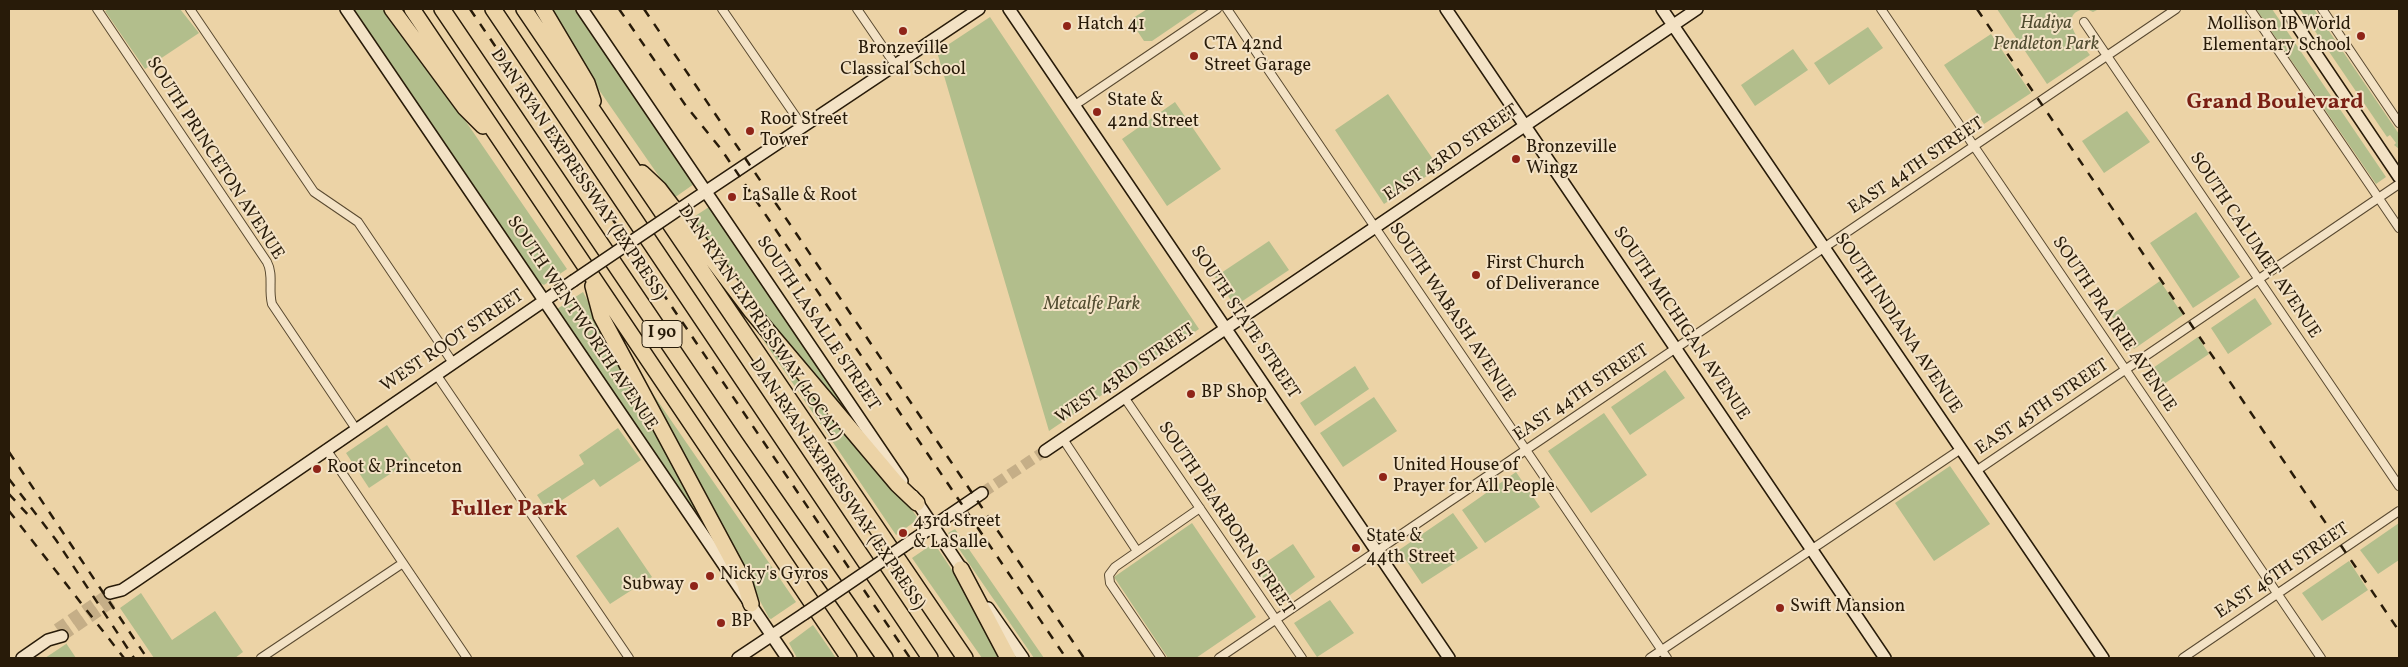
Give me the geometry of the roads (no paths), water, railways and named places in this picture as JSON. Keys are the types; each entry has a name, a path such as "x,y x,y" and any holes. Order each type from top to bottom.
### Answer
{"highway":[{"path":"392,9 465,108 513,158"},
{"name":"I 90","path":"412,9 849,658"},
{"name":"DAN RYAN EXPRESSWAY (EXPRESS)","path":"442,9 885,658"},
{"name":"DAN RYAN EXPRESSWAY (EXPRESS)","path":"493,9 930,658"},
{"name":"DAN RYAN EXPRESSWAY (LOCAL)","path":"524,9 965,658"},
{"path":"543,9 586,83 600,121"},
{"path":"623,155 659,189 752,312 897,484 917,503"},
{"path":"590,275 601,316 745,584 751,604"},
{"path":"962,569 1008,658"},
{"path":"913,632 938,658"}],"street":[{"name":"SOUTH PRINCETON AVENUE","path":"97,9 267,262 272,271 269,294 272,304 356,429"},
{"path":"190,9 314,192 358,222 453,363"},
{"name":"SOUTH WENTWORTH AVENUE","path":"346,9 787,658"},
{"name":"SOUTH LASALLE STREET","path":"582,9 1023,658"},
{"path":"722,9 803,127"},
{"path":"857,9 896,66"},
{"name":"WEST ROOT STREET","path":"112,596 573,281 979,9"},
{"name":"SOUTH STATE STREET","path":"1009,9 1449,658"},
{"path":"1075,105 1217,9"},
{"name":"SOUTH WABASH AVENUE","path":"1227,9 1667,658"},
{"name":"SOUTH MICHIGAN AVENUE","path":"1446,9 1885,658"},
{"name":"SOUTH INDIANA AVENUE","path":"1662,9 2102,658"},
{"name":"EAST 43RD STREET","path":"1226,328 1697,9"},
{"name":"SOUTH PRAIRIE AVENUE","path":"1881,9 2321,658"},
{"name":"EAST 44TH STREET","path":"1219,658 2176,9"},
{"path":"2250,9 2399,228"},
{"path":"2286,9 2399,177"},
{"path":"2322,9 2399,123"},
{"name":"SOUTH CALUMET AVENUE","path":"2084,22 2399,486"},
{"name":"EAST 45TH STREET","path":"1976,472 2399,184"},
{"name":"WEST 43RD STREET","path":"1046,450 1226,328"},
{"path":"436,374 629,658"},
{"name":"SOUTH DEARBORN STREET","path":"1124,397 1302,658"},
{"path":"1063,439 1138,551"},
{"name":"EAST 45TH STREET","path":"1650,658 1961,449"},
{"path":"326,450 467,658"},
{"path":"738,658 982,493"},
{"path":"1161,658 1110,583 1109,575 1115,567 1200,508"},
{"name":"EAST 46TH STREET","path":"2183,658 2399,511"},
{"path":"262,658 403,563"},
{"path":"22,658 59,633"}],"tunnel":[{"path":"982,493 1045,451"},
{"path":"57,629 110,593"},
{"path":"62,636 115,600"}],"railway":[{"path":"470,9 910,658"},
{"path":"619,9 686,106 721,149 1066,658"},
{"path":"644,9 1084,658"},
{"path":"1977,9 2399,631"},
{"path":"9,452 147,658"},
{"path":"9,479 56,540 134,658"},
{"path":"9,494 30,517"},
{"path":"9,511 124,658"}],"place":[{"name":"Hatch 41","path":"1067,26"},
{"name":"Bronzeville Classical School","path":"903,31"},
{"name":"Mollison IB World Elementary School","path":"2361,36"},
{"name":"CTA 42nd Street Garage","path":"1194,56"},
{"name":"State & 42nd Street","path":"1097,112"},
{"name":"Root Street Tower","path":"750,131"},
{"name":"Bronzeville Wingz","path":"1516,159"},
{"name":"LaSalle & Root","path":"732,197"},
{"name":"First Church of Deliverance","path":"1476,275"},
{"name":"BP Shop","path":"1191,394"},
{"name":"Root & Princeton","path":"317,469"},
{"name":"United House of Prayer for All People","path":"1383,477"},
{"name":"43rd Street & LaSalle","path":"903,533"},
{"name":"State & 44th Street","path":"1356,548"},
{"name":"Nicky's Gyros","path":"710,576"},
{"name":"Subway","path":"694,586"},
{"name":"Swift Mansion","path":"1780,608"},
{"name":"BP","path":"721,623"}],"district":[{"name":"Grand Boulevard","path":"2275,104"},
{"name":"Fuller Park","path":"509,511"}],"park label":[{"name":"Hadiya Pendleton Park","path":"2046,35"},
{"name":"Metcalfe Park","path":"1092,306"}]}
